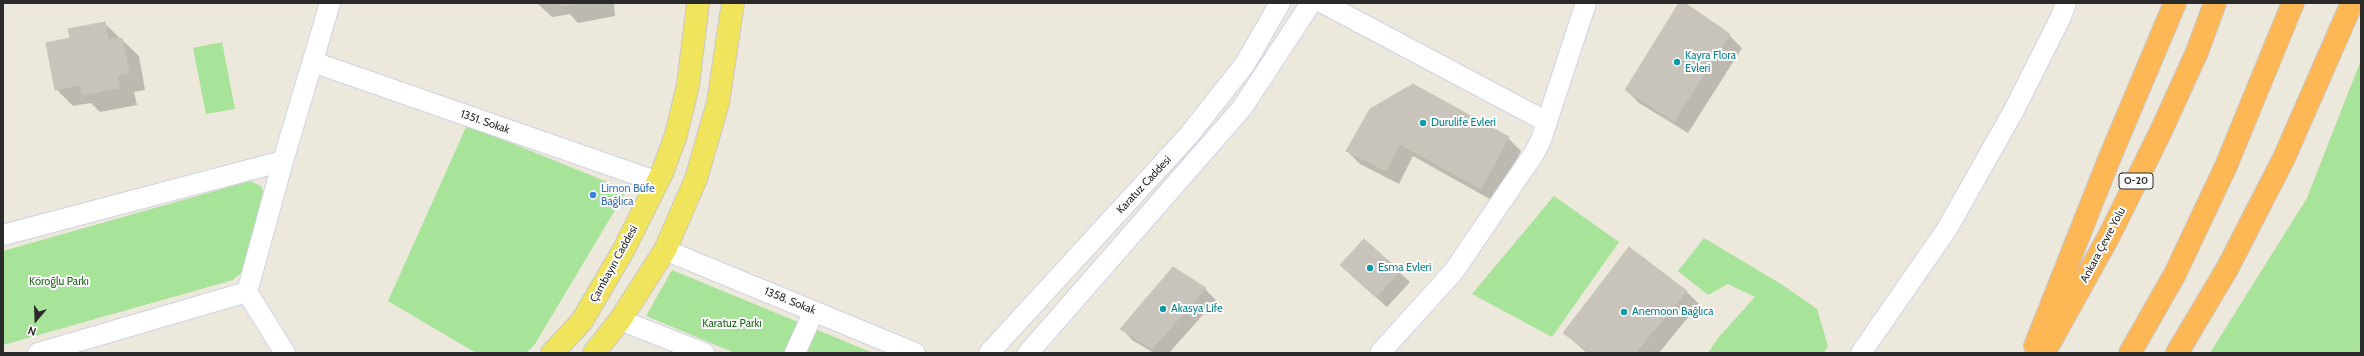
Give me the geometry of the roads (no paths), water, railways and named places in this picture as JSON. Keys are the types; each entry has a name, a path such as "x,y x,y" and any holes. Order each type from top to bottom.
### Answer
{"highway":[{"path":"2033,353 2110,157 2175,3"},
{"name":"Ankara Çevre Yolu","path":"2044,353 2108,238 2162,131 2197,52 2215,3"},
{"path":"2130,353 2175,274 2226,166 2293,3"},
{"path":"2332,52 2346,3"},
{"path":"2177,353 2227,269 2277,172 2332,52 2352,3"}],"main road":[{"name":"Çambayırı Caddesi","path":"552,353 582,320 624,249 658,182 676,135 683,106 698,3"},
{"path":"594,353 620,320 665,250 696,179 709,139 718,103 733,3"}],"street":[{"path":"285,353 247,292 283,161 330,3"},
{"name":"Karatuz Caddesi","path":"989,353 1189,135 1245,64 1280,3"},
{"path":"1028,353 1197,162 1242,108 1311,3"},
{"path":"1323,3 1547,122"},
{"path":"1380,353 1454,272 1535,152 1547,122 1586,3"},
{"path":"1861,353 1947,229 2013,112 2060,19 2066,3"},
{"name":"1351. Sokak","path":"313,62 658,182"},
{"path":"3,235 283,161"},
{"name":"1358. Sokak","path":"665,250 915,353"},
{"path":"38,353 247,292"},
{"path":"795,353 814,311"},
{"path":"620,320 704,353"}],"place":[{"name":"Kayra Flora Evleri","path":"1677,62"},
{"name":"Durulife Evleri","path":"1423,123"},
{"name":"Limon Büfe Bağlıca","path":"593,195"},
{"name":"Esma Evleri","path":"1370,268"},
{"name":"Akasya Life","path":"1163,309"},
{"name":"Anemoon Bağlıca","path":"1624,312"}],"park label":[{"name":"Köroğlu Parkı","path":"59,282"},
{"name":"Karatuz Parkı","path":"732,324"}]}
